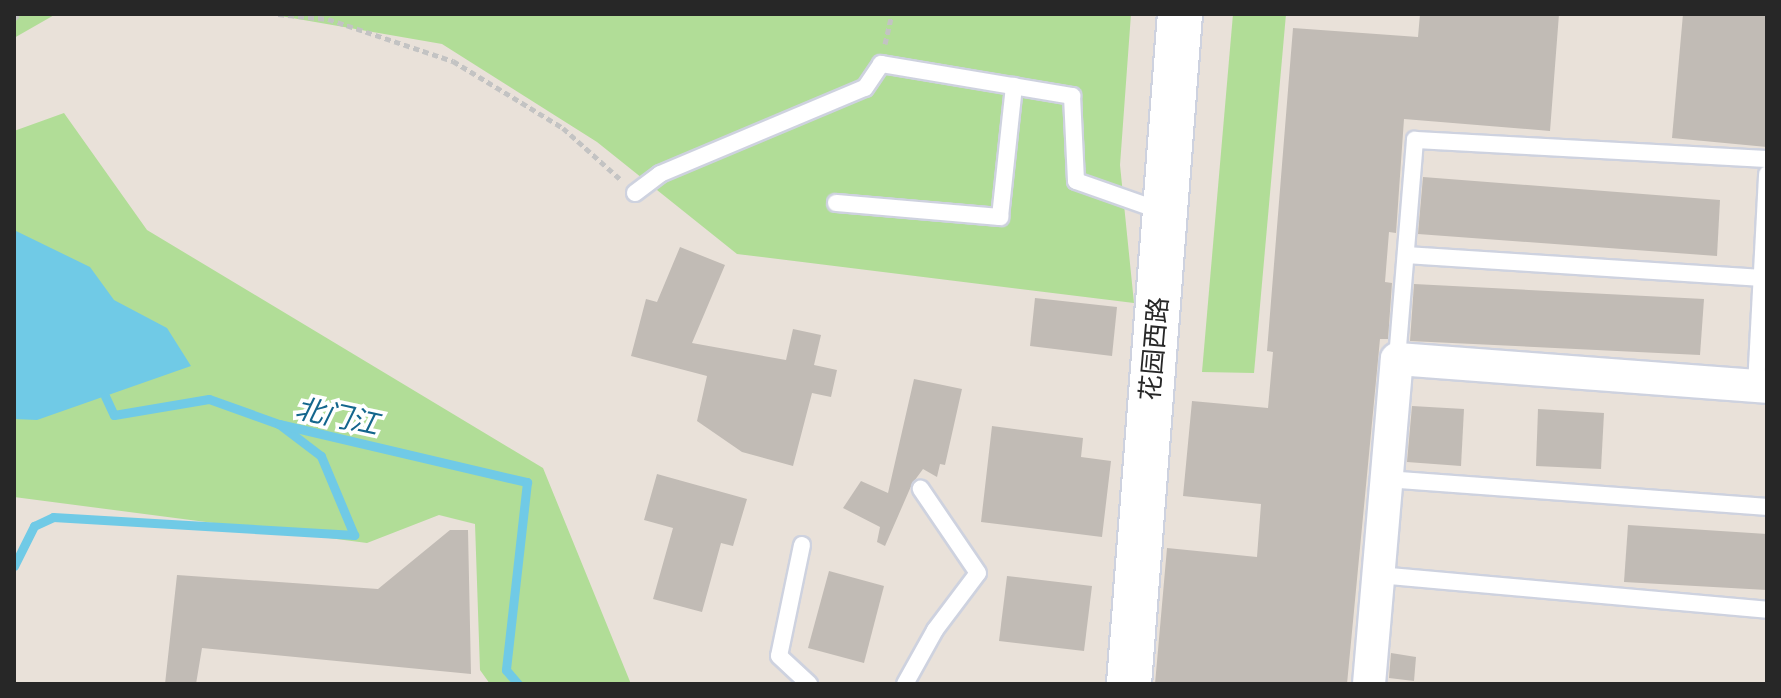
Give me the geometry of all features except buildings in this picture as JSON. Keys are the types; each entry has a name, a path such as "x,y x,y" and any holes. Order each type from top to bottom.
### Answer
{"street":[{"name":"花园西路","path":"1129,684 1180,14"},
{"path":"1369,684 1397,359 1761,386"}],"lane":[{"path":"635,193 660,174 865,88 881,64 1072,96 1076,181 1166,213"},
{"path":"836,203 1000,217 1014,86"},
{"path":"1397,359 1415,140 1767,159"},
{"path":"1761,386 1767,174"},
{"path":"1406,255 1762,278"},
{"path":"1387,479 1767,507"},
{"path":"905,684 935,630 978,573 921,489"},
{"path":"802,545 779,656 809,684"},
{"path":"1378,575 1767,610"}],"path":[{"path":"14,19 19,14"},
{"path":"278,14 328,19 453,61 563,128 635,193"},
{"path":"881,64 892,14"}],"green space":[{"path":"14,14 56,14 14,38"},
{"path":"269,14 1131,14 1120,165 1134,303 737,254 597,142 442,44"},
{"path":"1233,14 1286,14 1254,373 1202,372"},
{"path":"64,113 147,230 543,468 631,684 490,684 480,670 475,524 439,515 367,543 14,497 14,131"}],"water":[{"path":"14,230 90,267 114,300 167,328 191,366 37,420 14,419"}],"waterway":[{"path":"105,396 114,415 209,399 279,424"},
{"name":"北门江","path":"14,566 34,526 53,517 354,535 321,456 279,424 527,482 506,670 518,684"}]}
